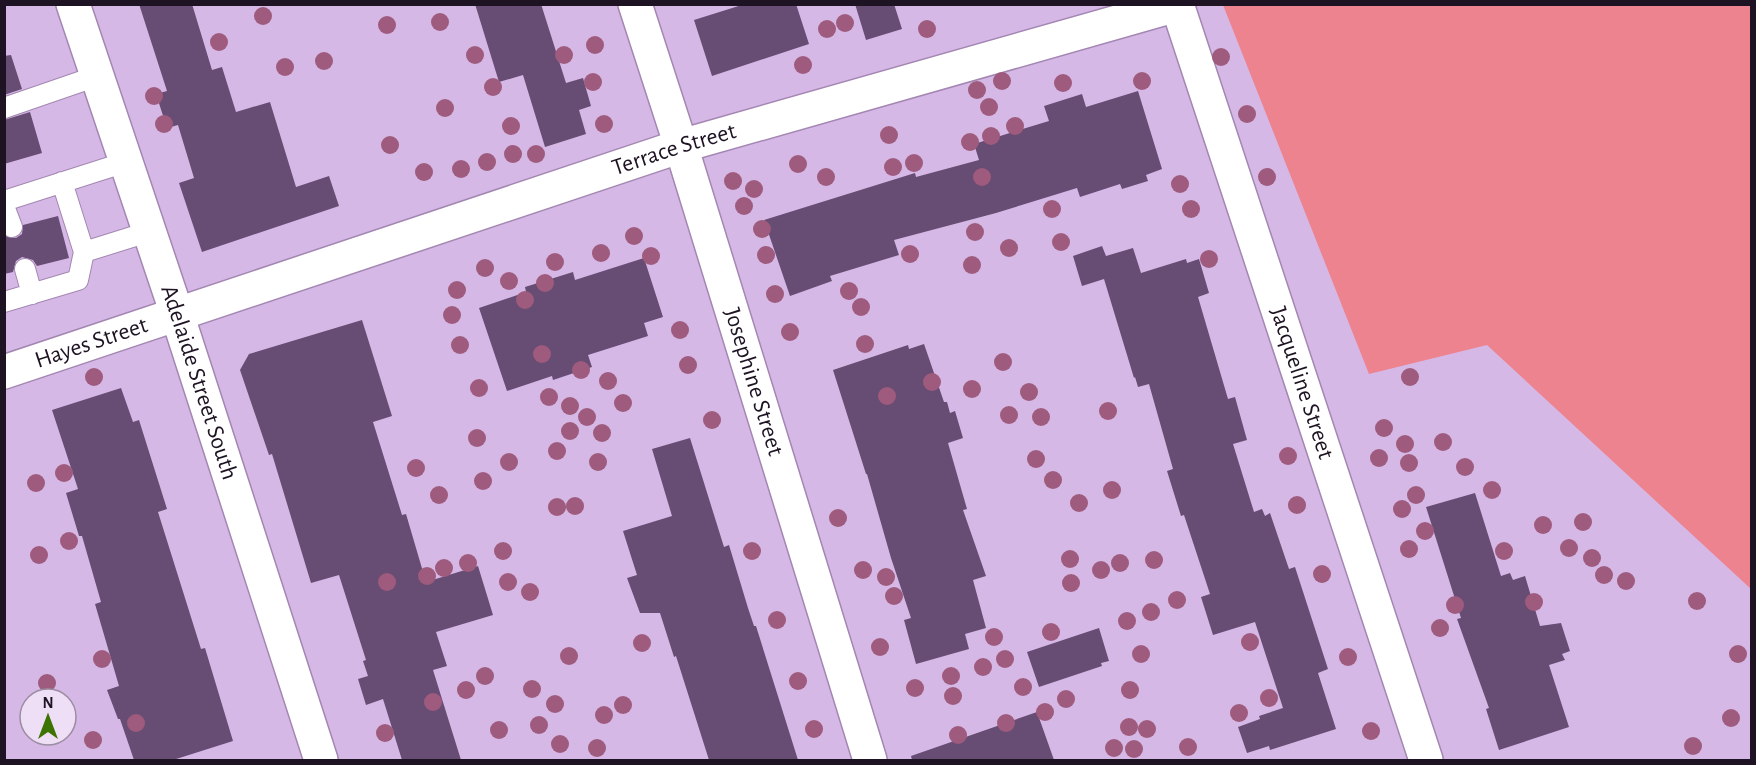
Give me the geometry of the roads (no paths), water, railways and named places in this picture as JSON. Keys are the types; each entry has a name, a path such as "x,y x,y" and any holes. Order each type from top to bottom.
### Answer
{"street":[{"name":"Adelaide Street South","path":"73,4 177,315 321,760"},
{"name":"Josephine Street","path":"635,4 870,760"},
{"name":"Terrace Street","path":"177,315 681,146 1177,5"},
{"name":"Jacqueline Street","path":"1177,5 1426,760"},
{"name":"Hayes Street","path":"4,372 177,315"}],"lane":[{"path":"4,108 97,76"},
{"path":"12,227 4,203 126,162"},
{"path":"4,302 78,280 84,252 62,183"},
{"path":"84,252 148,232"},
{"path":"25,269 32,294"}]}
